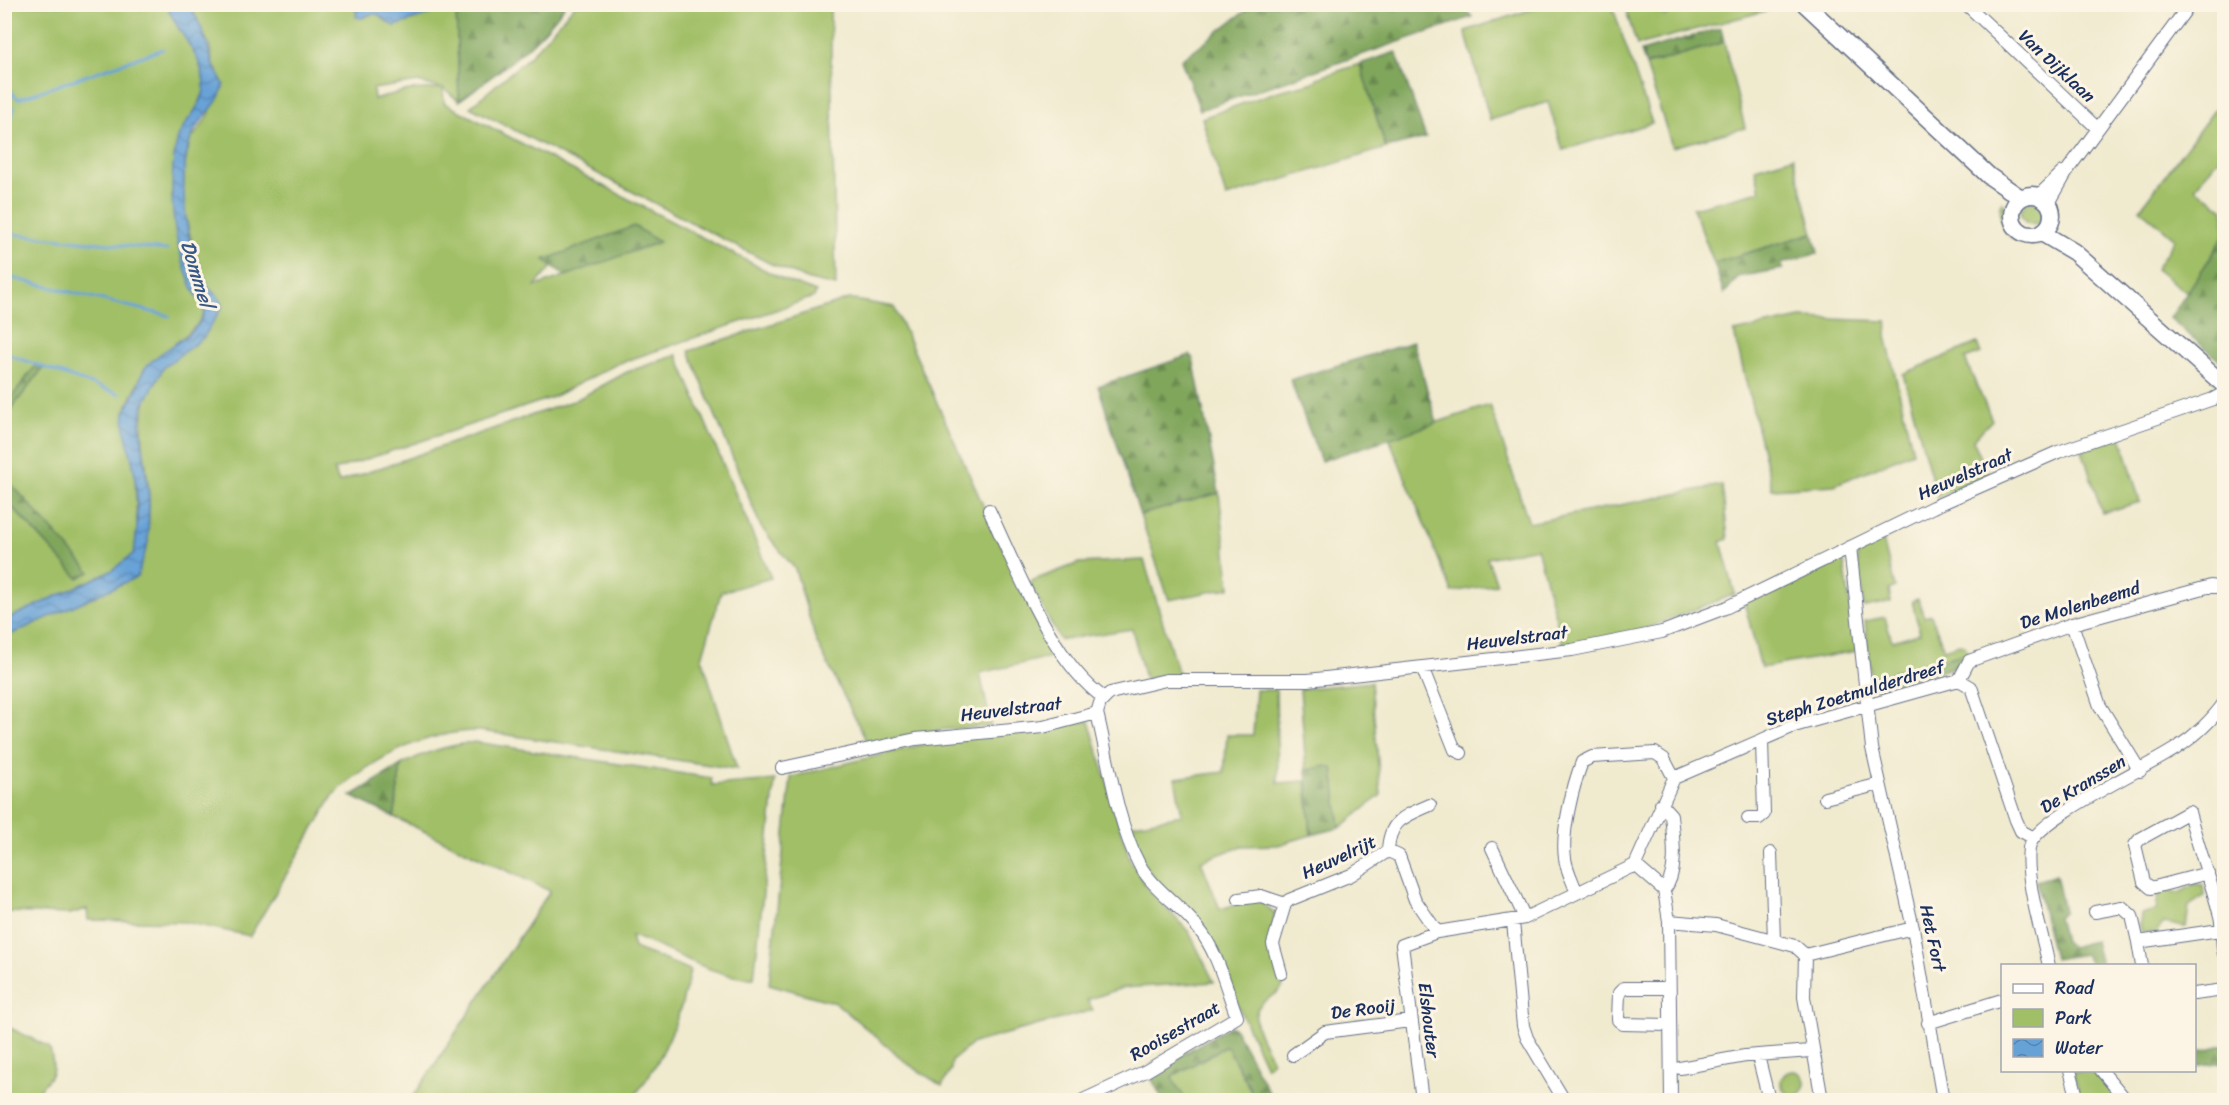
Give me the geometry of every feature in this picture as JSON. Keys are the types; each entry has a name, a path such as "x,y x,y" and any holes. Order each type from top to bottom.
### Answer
{"main road":[{"path":"1805,4 2017,203"},
{"path":"2017,203 2043,199 2052,209 2046,227"},
{"path":"2017,203 2012,215 2016,228 2028,235 2046,227 2062,232 2074,252 2224,385"}],"street":[{"name":"Van Dijklaan","path":"1966,4 2097,128"},
{"name":"Van Dijklaan","path":"2043,199 2069,168 2190,4"},
{"name":"Heuvelstraat","path":"1104,698 1136,685 1166,680 1308,680 1572,650 1662,632 1725,608 1934,507 2058,452 2213,399 2224,393"},
{"path":"989,510 1024,585 1056,643 1081,680 1104,698 1097,713"},
{"name":"Het Fort","path":"1850,548 1872,748 1929,1006 1928,1023 1942,1101"},
{"name":"De Molenbeemd","path":"1959,680 1969,661 2072,624 2211,586 2224,589"},
{"path":"2072,624 2100,706 2140,771"},
{"path":"1422,667 1455,750 1461,753"},
{"name":"Steph Zoetmulderdreef","path":"1674,778 1794,726 1959,680 1971,687 2016,820 2021,831 2032,837"},
{"name":"De Kranssen","path":"2049,964 2029,870 2029,848 2032,837 2060,814 2140,771 2180,746 2222,711"},
{"name":"Heuvelstraat","path":"782,768 916,739 1043,727 1097,713"},
{"name":"Rooisestraat","path":"1083,1101 1146,1071 1237,1017 1209,943 1198,927 1149,878 1139,863 1126,834 1097,713"},
{"name":"Steph Zoetmulderdreef","path":"1748,818 1759,818 1764,814 1762,740"},
{"path":"1437,932 1519,920 1609,880 1635,865 1674,778 1664,759 1655,753 1592,757 1582,762 1577,776 1564,842 1565,860 1577,893"},
{"path":"1825,798 1880,784"},
{"path":"1661,804 1671,815 1673,835 1672,880 1664,890"},
{"path":"1388,851 1388,837 1395,825 1404,816 1430,805"},
{"path":"2208,873 2151,888 2144,882 2135,845 2140,839 2189,812 2203,865 2208,873 2222,923 2224,954"},
{"path":"1492,848 1519,920 1523,1026 1527,1038 1550,1073 1564,1101"},
{"name":"Heuvelrijt","path":"1285,904 1289,900 1351,875 1388,851 1399,856 1415,900 1437,932"},
{"path":"1771,854 1774,940"},
{"path":"1635,865 1664,890 1669,921 1668,1025 1671,1101"},
{"path":"1239,899 1261,896 1285,904 1273,944 1281,973"},
{"path":"2095,912 2122,907 2132,916 2142,964"},
{"path":"1669,921 1716,925 1795,946 1805,955 1804,997 1811,1052 1822,1101"},
{"path":"2138,942 2222,923"},
{"path":"1805,955 1913,928"},
{"name":"Elshouter","path":"1422,1101 1402,945 1437,932"},
{"path":"1668,988 1624,988 1619,993 1618,1006 1618,1020 1623,1024 1668,1025"},
{"path":"2196,994 2224,990"},
{"path":"1928,1023 2001,1000"},
{"name":"De Rooij","path":"1293,1056 1325,1032 1410,1021"},
{"path":"1680,1068 1758,1056 1811,1052"},
{"path":"1758,1056 1769,1101"},
{"path":"2070,1072 2078,1101"},
{"path":"2102,1072 2126,1101"}],"green space":[{"path":"456,4 565,5 543,33 530,45 459,101"},
{"path":"5,5 167,5 199,61 205,90 190,121 185,125 174,158 172,196 195,293 204,308 204,314 196,326 144,370 125,411 125,426 135,475 137,532 134,553 111,571 5,620 4,499 78,577 89,572 5,477 5,417 44,367 36,365 5,406"},
{"path":"188,5 357,5 356,11 378,13 395,26 431,14 436,5 456,5 459,101 443,88 444,103 784,280 816,292 814,297 617,364 551,398 334,470 339,482 576,400 627,372 677,355 771,578 721,592 702,658 737,769 481,731 441,735 383,758 334,794 250,936 185,922 88,920 87,909 70,914 5,912 4,637 137,577 145,546 149,516 142,429 146,400 153,384 168,362 204,337 208,287 193,248 183,206 184,169 190,141 209,115 220,76 213,64 209,44","holes":["418,82 441,88 409,90 374,99 373,89","658,242 534,287 552,267 545,259"]},
{"path":"575,5 830,5 836,286 809,280 769,263 470,107 529,57"},
{"path":"1253,5 1462,5 1472,17 1200,110 1181,60"},
{"path":"1545,5 1612,5 1652,123 1563,150 1548,102 1490,120 1465,31"},
{"path":"1624,5 1654,5 1656,11 1665,16 1685,8 1683,5 1763,5 1769,10 1637,45"},
{"path":"1721,28 1724,42 1646,65 1641,51"},
{"path":"1724,42 1745,128 1672,147 1646,65"},
{"path":"1396,52 1426,138 1386,148 1360,64"},
{"path":"1360,64 1386,148 1226,197 1202,118 1278,91 1315,82 1317,78"},
{"path":"2224,97 2224,151 2195,188 2224,209 2224,237 2187,293 2156,269 2175,239 2140,209"},
{"path":"1793,157 1813,233 1714,263 1693,208 1760,191 1755,168"},
{"path":"2002,201 2006,207 2008,225 2014,232 2046,243 2025,244 2010,236 2004,230 2001,221"},
{"path":"2028,202 2036,202 2043,209 2043,217 2036,224 2028,224 2021,217 2021,209"},
{"path":"634,226 659,242 566,276 544,260"},
{"path":"1813,233 1818,253 1781,264 1783,269 1738,277 1724,294 1714,263"},
{"path":"2224,237 2224,360 2222,363 2170,318"},
{"path":"849,299 894,307 1000,543 1059,655 980,673 991,726 938,730 868,744 816,641 795,569 761,527 689,351"},
{"path":"1801,318 1887,321 1886,336 1913,452 1834,485 1772,489 1734,332"},
{"path":"1413,342 1437,423 1321,461 1290,380"},
{"path":"1977,343 1981,353 1965,359 1992,420 1973,440 1988,474 1937,498 1903,374"},
{"path":"1190,355 1193,358 1219,493 1140,515 1098,386"},
{"path":"36,365 44,367 5,417 5,406"},
{"path":"1490,405 1529,523 1722,485 1728,539 1721,542 1735,594 1629,635 1563,646 1537,548 1487,558 1497,584 1452,592 1389,438"},
{"path":"2121,436 2140,502 2102,513 2082,450"},
{"path":"5,477 90,572 78,578 5,499"},
{"path":"1219,493 1230,588 1169,600 1140,515"},
{"path":"1883,540 1895,587 1889,590 1891,602 1864,607 1857,556 1860,549"},
{"path":"1843,555 1857,651 1761,668 1744,602"},
{"path":"1144,560 1179,676 1145,679 1132,629 1060,640 1029,582 1079,563"},
{"path":"1918,599 1924,617 1931,615 1944,649 1959,644 1965,646 1968,653 1871,678 1865,621 1885,617 1892,641 1920,633 1912,601"},
{"path":"1968,653 1959,666 1877,690 1872,686 1871,678"},
{"path":"1371,682 1381,795 1340,828 1333,768 1306,770 1300,689"},
{"path":"1256,690 1276,690 1278,783 1306,781 1311,835 1278,845 1242,846 1201,861 1220,909 1260,900 1275,914 1270,943 1283,986 1279,992 1261,1004 1256,1017 1256,1025 1273,1061 1266,1067 1238,1006 1219,953 1154,879 1140,858 1129,825 1182,815 1175,778 1224,772 1227,735 1253,735"},
{"path":"1089,721 1130,860 1147,888 1189,932 1214,982 1122,988 1087,1000 1093,1010 973,1043 952,1061 951,1069 942,1086 908,1064 836,1003 769,984 791,777 932,742"},
{"path":"475,742 711,778 712,785 775,780 754,978 724,974 631,936 634,948 690,970 669,1039 652,1071 631,1100 411,1100 550,891 394,817 401,765 436,750"},
{"path":"401,765 394,817 351,796 353,795"},
{"path":"1327,766 1333,768 1340,828 1311,835 1306,770"},
{"path":"2056,875 2064,911 2058,917 2064,941 2071,947 2095,941 2101,964 2090,964 2085,954 2054,959 2036,881"},
{"path":"2195,884 2203,885 2204,896 2189,906 2186,927 2164,923 2155,933 2142,932 2141,914 2156,910 2159,891 2163,889 2179,893"},
{"path":"4,1025 49,1047 52,1072 30,1100 5,1100"},
{"path":"1230,1026 1235,1029 1273,1100 1256,1100 1228,1048 1224,1047 1173,1076 1172,1079 1186,1100 1163,1100 1149,1074"},
{"path":"2224,1045 2224,1062 2196,1066 2196,1052"},
{"path":"1224,1047 1228,1048 1256,1100 1186,1100 1172,1079 1173,1076"},
{"path":"1793,1071 1798,1072 1804,1078 1804,1088 1798,1094 1793,1095 1788,1094 1782,1088 1781,1083 1782,1078 1788,1072"},
{"path":"2073,1072 2093,1072 2118,1100 2081,1099"}],"water":[{"name":"Dommel","path":"167,5 188,5 197,18 213,65 224,84 213,107 194,131 184,172 186,214 193,254 199,272 207,286 218,296 222,307 204,337 164,367 143,406 140,424 149,497 148,543 137,577 5,637 5,620 111,571 134,553 137,495 134,468 125,430 126,411 145,368 194,329 204,313 204,307 191,285 179,250 172,192 178,138 202,98 204,82 198,61"},
{"path":"357,5 436,5 435,11 431,14 395,26 377,14 363,18 356,17"}],"waterway":[{"path":"4,84 18,99 163,49"},
{"path":"4,132 15,107"},
{"name":"Dommel","path":"4,233 167,250"},
{"path":"4,276 169,316"},
{"path":"4,353 119,394"}]}
